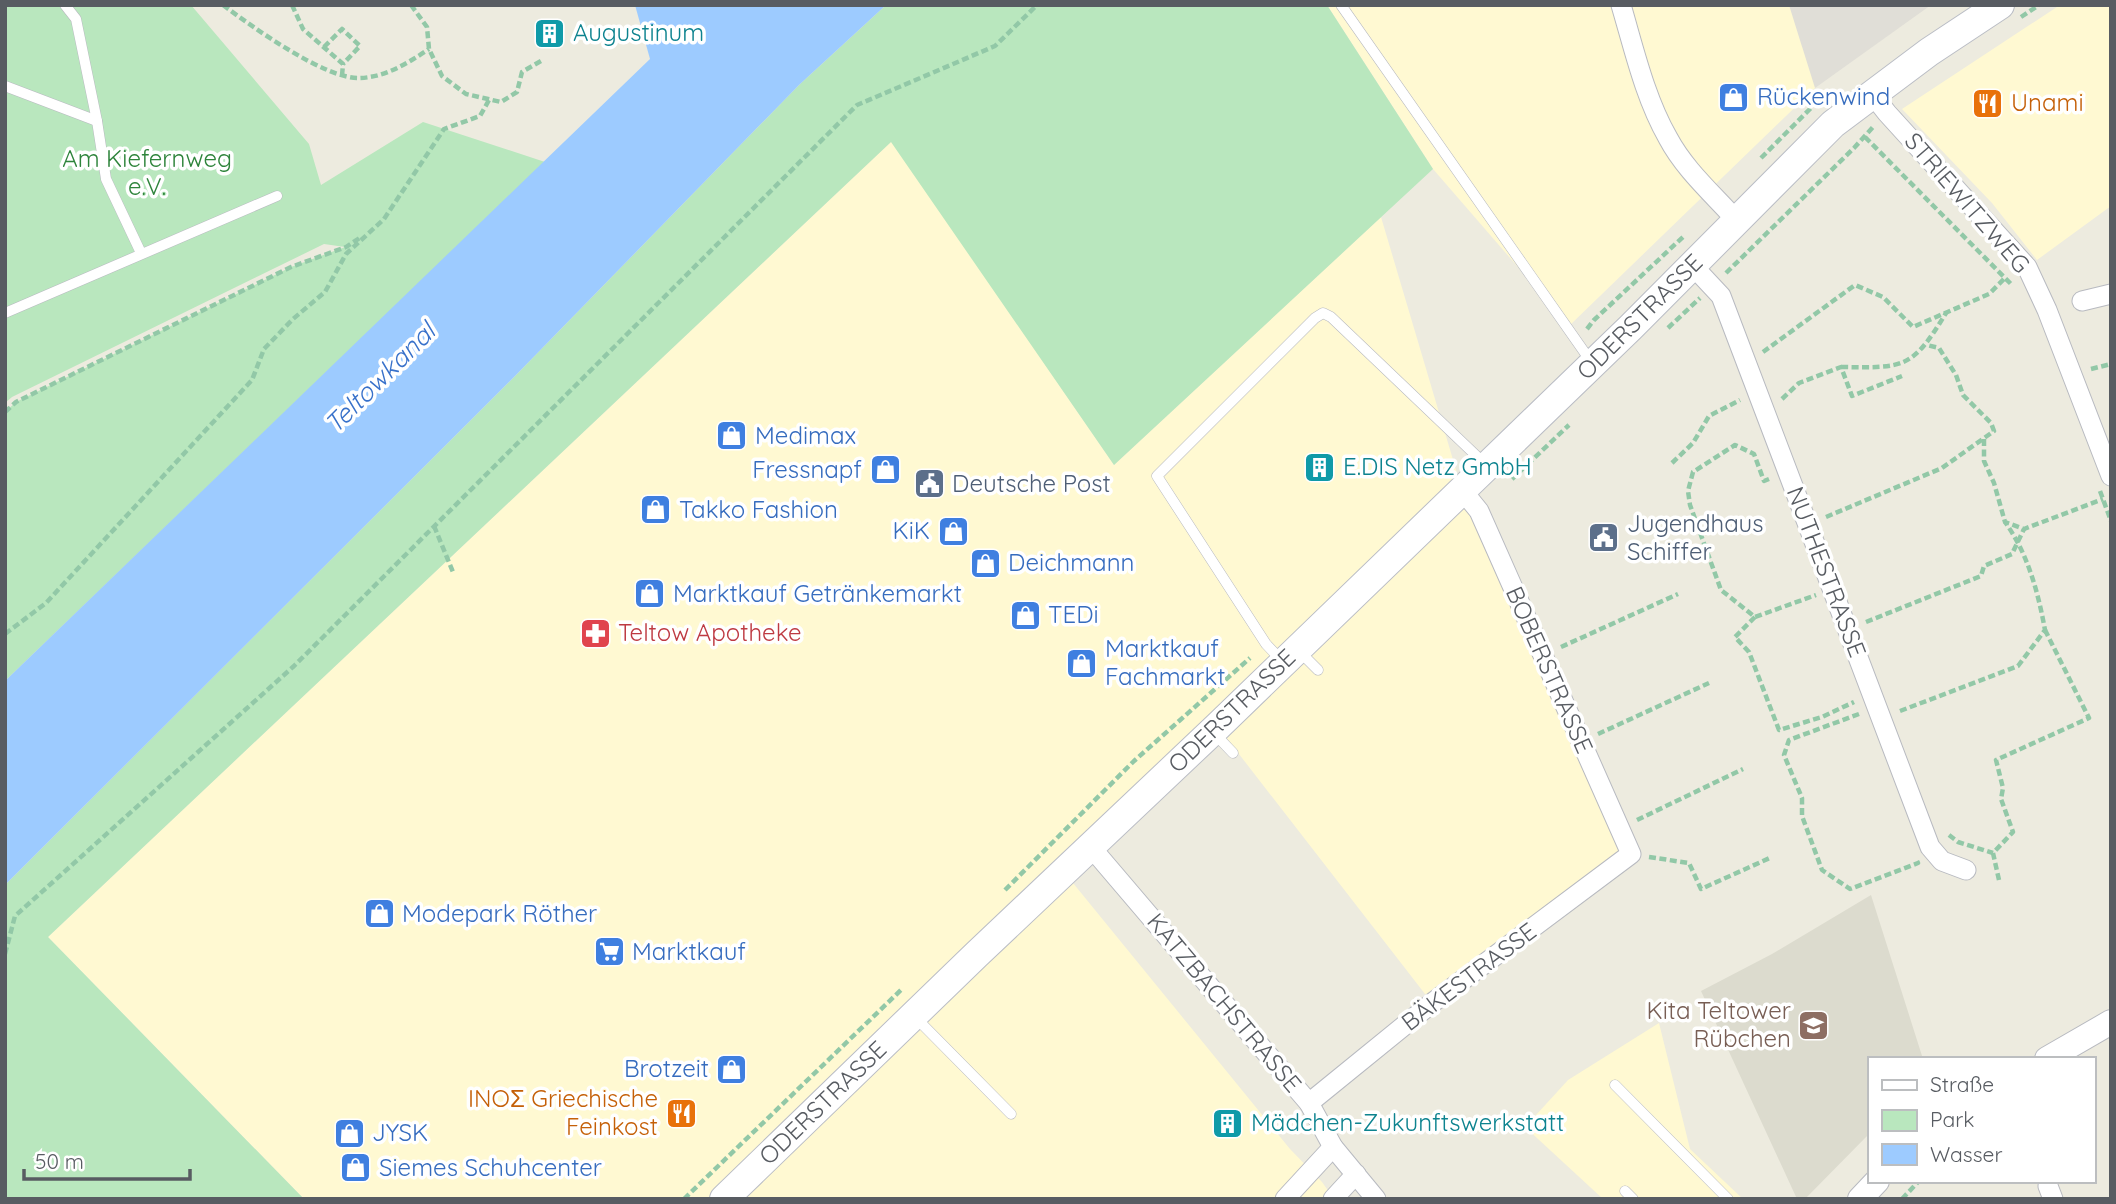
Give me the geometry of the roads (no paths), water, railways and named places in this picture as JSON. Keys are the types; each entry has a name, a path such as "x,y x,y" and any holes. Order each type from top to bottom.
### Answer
{"main road":[{"name":"ODERSTRASSE","path":"724,1199 1291,656 1593,363 1833,124 2000,5"}],"street":[{"path":"1621,5 1645,85 1667,137 1685,164 1737,221"},
{"name":"STRIEWITZWEG","path":"1872,94 2027,267 2048,310 2111,476"},
{"name":"NUTHESTRASSE","path":"1692,265 1721,296 1930,846 1942,861 1966,870"},
{"path":"2082,301 2111,294"},
{"name":"BOBERSTRASSE","path":"1462,490 1479,512 1631,853"},
{"name":"KATZBACHSTRASSE","path":"1090,846 1309,1103 1333,1147 1376,1199"},
{"name":"BÄKESTRASSE","path":"1309,1103 1432,1003 1631,853"},
{"path":"2050,1057 2111,1022"},
{"path":"1285,1199 1333,1147"},
{"path":"1333,1199 1356,1174"},
{"path":"1860,1199 1875,1183"}],"lane":[{"path":"65,5 76,19 106,178 141,253"},
{"path":"1341,5 1593,363"},
{"path":"5,86 97,121"},
{"path":"5,313 277,196"},
{"path":"1318,670 1266,643 1157,477 1315,318 1324,313 1486,466"},
{"path":"1212,732 1233,753"},
{"path":"913,1016 1011,1114"},
{"path":"1615,1085 1728,1199"}],"water":[{"name":"Teltowkanal","path":"635,5 886,5 799,85 517,374 5,885 5,681 650,59"}],"place":[{"name":"Augustinum","path":"550,33"},
{"name":"Rückenwind","path":"1734,97"},
{"name":"Unami","path":"1988,103"},
{"name":"Medimax","path":"732,436"},
{"name":"E.DIS Netz GmbH","path":"1320,467"},
{"name":"Fressnapf","path":"885,470"},
{"name":"Deutsche Post","path":"929,484"},
{"name":"Takko Fashion","path":"656,510"},
{"name":"KiK","path":"953,531"},
{"name":"Jugendhaus Schiffer","path":"1604,538"},
{"name":"Deichmann","path":"985,563"},
{"name":"Marktkauf Getränkemarkt","path":"650,594"},
{"name":"TEDi","path":"1025,615"},
{"name":"Teltow Apotheke","path":"595,633"},
{"name":"Marktkauf Fachmarkt","path":"1082,663"},
{"name":"Modepark Röther","path":"379,914"},
{"name":"Marktkauf","path":"609,952"},
{"name":"Kita Teltower Rübchen","path":"1814,1025"},
{"name":"Brotzeit","path":"732,1069"},
{"name":"INOΣ Griechische Feinkost","path":"681,1113"},
{"name":"Mädchen-Zukunftswerkstatt","path":"1228,1123"},
{"name":"JYSK","path":"349,1133"},
{"name":"Siemes Schuhcenter","path":"356,1168"}],"park label":[{"name":"Am Kiefernweg e.V.","path":"147,173"}]}
